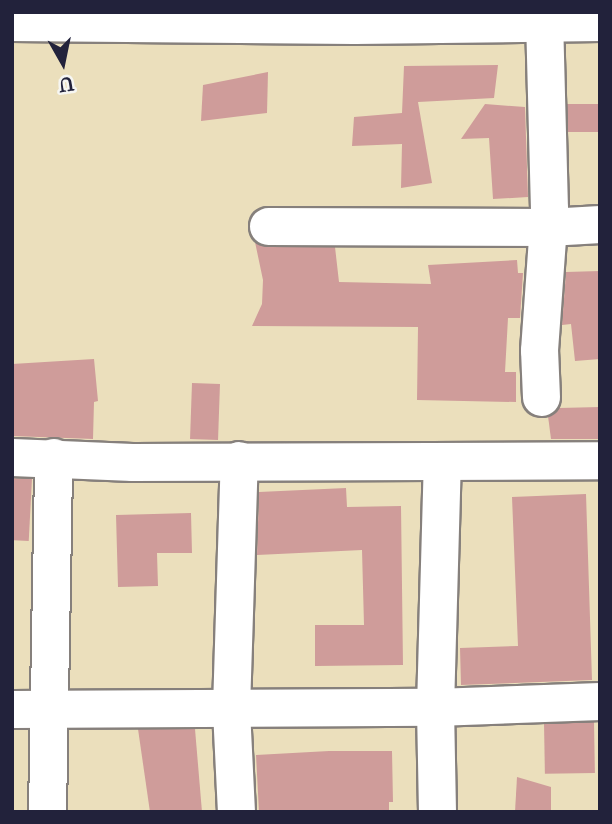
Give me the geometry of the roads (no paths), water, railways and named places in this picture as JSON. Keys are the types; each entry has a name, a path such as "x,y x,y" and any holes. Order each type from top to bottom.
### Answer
{"street":[{"path":"12,22 354,25 600,22"},
{"path":"541,397 539,351 548,227 544,23"},
{"path":"268,226 548,227 600,224"},
{"path":"12,457 132,462 600,460"},
{"path":"47,812 53,457"},
{"path":"236,812 231,708 239,460"},
{"path":"437,812 435,707 442,462"},
{"path":"12,709 435,707 600,701"}]}
